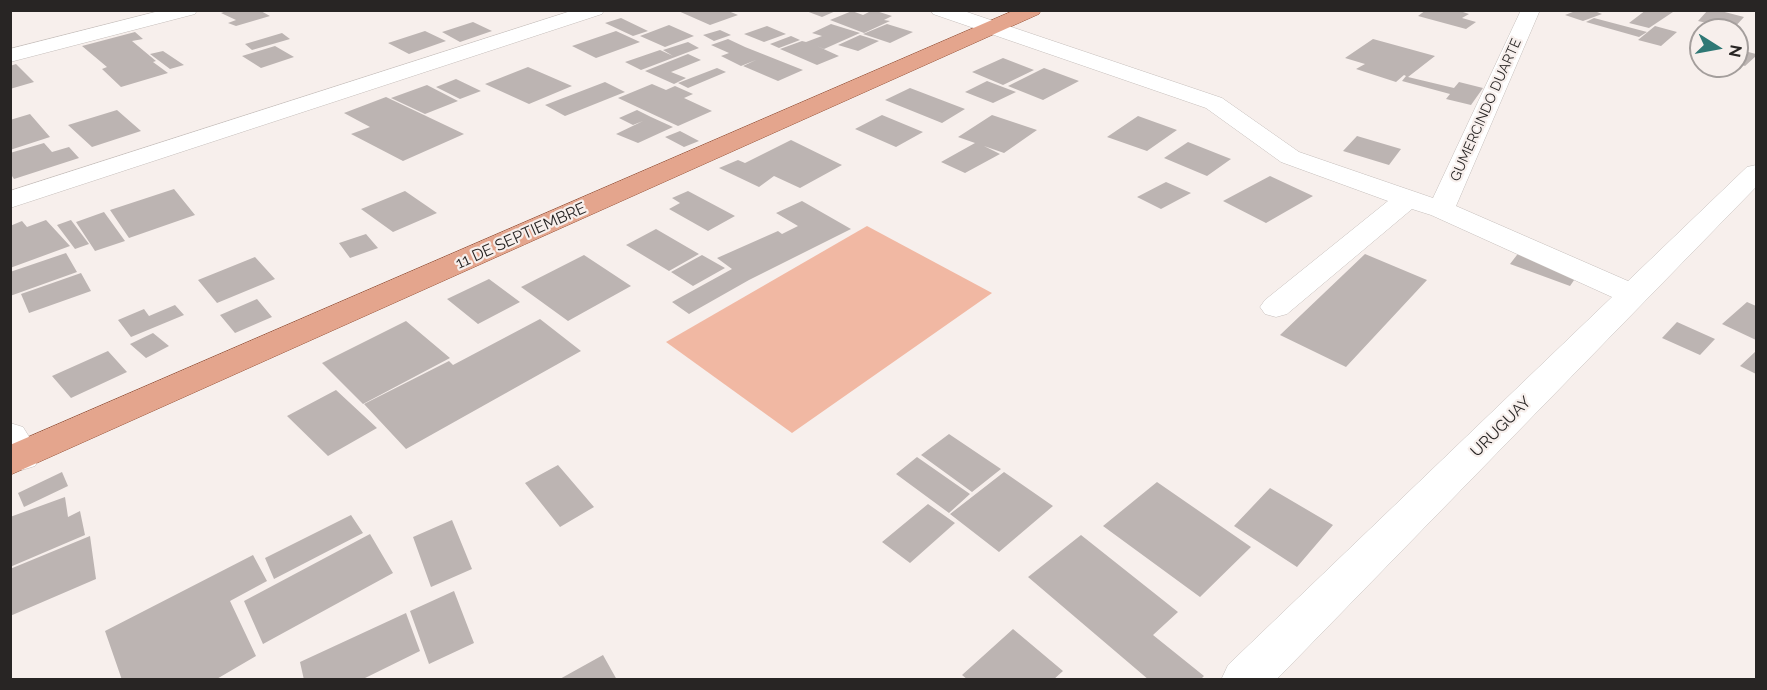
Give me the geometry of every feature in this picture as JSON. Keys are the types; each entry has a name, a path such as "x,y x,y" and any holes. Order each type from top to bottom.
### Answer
{"main road":[{"name":"11 DE SEPTIEMBRE","path":"14,451 1032,10"}],"street":[{"path":"10,56 188,10"},
{"path":"10,200 595,10"},
{"path":"940,10 1214,104 1290,157 1407,199 1442,209 1634,295"},
{"name":"GUMERCINDO DUARTE","path":"1442,209 1531,10"},
{"name":"URUGUAY","path":"1244,680 1756,173"},
{"path":"1276,308 1407,199"}],"shaded area":[{"path":"867,226 992,293 792,433 666,342"}],"building":[{"path":"229,10 259,10 270,16 236,26 228,23 236,20 221,13"},
{"path":"676,10 726,10 738,15 710,25"},
{"path":"806,10 838,10 822,17 806,11"},
{"path":"873,10 892,16 884,20 890,21 864,33 830,20 852,11 863,15"},
{"path":"1426,10 1457,10 1469,14 1462,18 1476,22 1466,29 1418,16"},
{"path":"1578,10 1592,10 1602,14 1583,21 1565,15"},
{"path":"1646,10 1676,10 1649,28 1629,23"},
{"path":"1708,10 1744,17 1743,18 1701,18"},
{"path":"621,18 648,31 633,36 605,23"},
{"path":"1594,18 1647,32 1639,37 1586,22"},
{"path":"473,22 492,31 460,42 442,32"},
{"path":"831,24 860,33 824,49 817,46 839,56 817,65 780,49 822,36 812,33"},
{"path":"887,24 913,32 890,43 863,34"},
{"path":"669,25 694,36 665,47 640,36"},
{"path":"767,26 786,34 764,42 744,34"},
{"path":"1655,26 1677,32 1661,46 1638,40"},
{"path":"720,30 731,35 714,41 703,35"},
{"path":"425,31 446,41 409,54 388,43"},
{"path":"616,31 640,42 596,58 572,46"},
{"path":"135,32 143,39 132,41 168,73 121,87 102,69 107,67 82,46"},
{"path":"282,33 290,39 252,50 245,44"},
{"path":"860,35 879,41 858,51 838,45"},
{"path":"791,36 800,40 779,48 770,44"},
{"path":"728,39 803,70 778,81 743,66 756,60 741,66 721,56 729,53 711,45"},
{"path":"1373,39 1435,56 1408,77 1454,88 1459,82 1483,88 1471,105 1446,99 1450,94 1402,81 1406,76 1404,75 1396,82 1356,69 1365,64 1345,58"},
{"path":"688,42 699,48 641,70 625,62 660,50 673,56 663,50"},
{"path":"275,46 294,57 261,68 242,56"},
{"path":"163,51 184,65 170,69 150,54"},
{"path":"1749,52 1756,56 1749,62"},
{"path":"688,54 701,60 671,72 686,78 674,84 645,71"},
{"path":"1003,58 1034,70 1003,85 972,72"},
{"path":"16,64 34,82 10,89 10,66"},
{"path":"528,67 572,86 529,104 485,84"},
{"path":"717,68 726,72 688,88 678,83"},
{"path":"1044,68 1079,81 1043,100 1008,86"},
{"path":"456,79 481,91 460,99 436,87"},
{"path":"987,81 1016,92 993,103 965,92"},
{"path":"605,82 625,92 565,116 545,105"},
{"path":"652,84 666,90 675,86 693,94 684,98 712,111 678,126 618,98"},
{"path":"427,85 458,101 425,114 391,98"},
{"path":"910,88 965,109 942,123 885,100"},
{"path":"386,97 464,134 403,161 351,134 370,127 344,113"},
{"path":"117,110 141,131 92,147 68,125"},
{"path":"637,110 673,127 638,143 616,134 643,121 633,125 619,118"},
{"path":"30,114 50,137 10,150 10,120"},
{"path":"882,115 923,132 896,147 855,129"},
{"path":"992,115 1037,130 1004,153 984,146 1000,154 965,173 941,162 975,143 958,137"},
{"path":"1138,116 1177,130 1147,151 1107,137"},
{"path":"680,131 699,141 684,147 665,137"},
{"path":"1357,136 1401,149 1389,165 1343,151"},
{"path":"791,140 842,165 800,188 774,176 759,187 719,168 738,160 745,163"},
{"path":"1188,142 1231,159 1207,176 1164,158"},
{"path":"44,143 52,152 69,147 79,158 14,179 10,173 10,153"},
{"path":"1270,176 1313,196 1266,223 1223,201"},
{"path":"1166,182 1191,193 1161,209 1137,197"},
{"path":"174,189 195,215 129,238 110,210"},
{"path":"405,191 437,213 393,232 361,209"},
{"path":"688,191 735,216 708,231 669,209 680,203 672,198"},
{"path":"802,201 851,229 749,280 689,314 672,302 732,269 717,258 778,231 782,234 798,226 776,213"},
{"path":"104,212 125,241 95,251 76,222"},
{"path":"46,220 70,246 10,268 10,226 22,221 27,227"},
{"path":"71,220 89,244 75,249 57,225"},
{"path":"656,229 699,254 669,271 626,245"},
{"path":"366,234 378,248 350,258 339,243"},
{"path":"1520,251 1579,273 1570,286 1510,264"},
{"path":"66,253 77,272 10,296 10,272"},
{"path":"1365,254 1427,280 1346,367 1280,335"},
{"path":"584,255 631,286 568,321 521,287"},
{"path":"702,255 725,268 693,286 671,272"},
{"path":"255,257 275,279 217,303 198,280"},
{"path":"81,273 91,291 29,313 21,294"},
{"path":"489,279 520,302 478,324 447,299"},
{"path":"257,299 272,317 235,333 220,315"},
{"path":"1747,302 1756,306 1756,340 1722,324"},
{"path":"175,305 184,315 131,337 118,320 144,309 149,316"},
{"path":"540,319 581,351 406,449 364,404 449,361 453,365"},
{"path":"406,321 450,358 363,404 322,363"},
{"path":"1677,322 1715,339 1700,355 1662,338"},
{"path":"153,333 169,346 146,358 130,344"},
{"path":"108,351 127,372 71,398 52,376"},
{"path":"1756,351 1756,374 1740,366"},
{"path":"336,390 377,428 328,456 287,416"},
{"path":"949,434 1001,469 972,492 921,455"},
{"path":"917,457 970,494 949,513 896,474"},
{"path":"558,465 594,507 560,527 525,483"},
{"path":"62,472 68,486 24,507 18,493"},
{"path":"1004,472 1053,506 999,552 950,514"},
{"path":"1157,482 1251,547 1200,597 1103,526"},
{"path":"1270,488 1333,525 1297,567 1234,526"},
{"path":"65,497 68,517 80,511 85,535 10,567 10,517"},
{"path":"928,504 955,523 910,563 882,542"},
{"path":"351,515 363,533 274,579 265,558"},
{"path":"452,520 472,569 431,587 413,537"},
{"path":"370,534 393,573 263,644 244,601"},
{"path":"1081,535 1178,612 1153,635 1204,676 1200,680 1149,680 1028,577"},
{"path":"90,536 96,579 10,616 10,569"},
{"path":"253,555 267,581 230,601 256,656 215,680 122,680 105,631"},
{"path":"454,591 474,643 429,664 410,611"},
{"path":"406,613 420,651 361,680 304,680 300,662"},
{"path":"1013,629 1063,671 1053,680 968,680 962,675"},
{"path":"603,655 617,680 558,680"}]}
